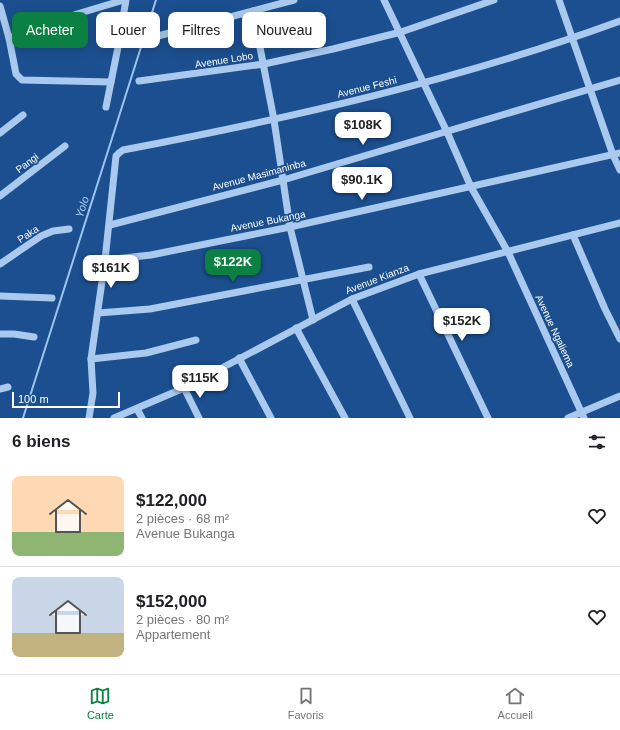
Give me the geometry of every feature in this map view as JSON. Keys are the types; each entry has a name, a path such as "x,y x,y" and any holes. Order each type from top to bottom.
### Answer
{"street":[{"path":"10,38 77,14 125,0 112,82 106,107"},
{"path":"160,35 294,0"},
{"name":"Avenue Ngaliema","path":"384,0 401,32 471,187 508,252 583,415"},
{"name":"Avenue Lobo","path":"139,81 264,64 401,32 494,0"},
{"path":"559,0 590,90 617,154 620,170"},
{"path":"0,6 10,38 16,74 22,80 112,82"},
{"path":"253,11 274,120 290,227 313,320"},
{"name":"Avenue Feshi","path":"110,225 116,156 123,150 274,120 424,83 497,63 572,39 620,21"},
{"name":"Avenue Masimaninba","path":"110,225 283,180 620,80"},
{"path":"0,132 23,115"},
{"name":"Pangi","path":"0,196 65,146"},
{"name":"Avenue Bukanga","path":"105,260 151,255 290,227 617,154"},
{"name":"Avenue Kianza","path":"114,418 184,388 352,298 419,274 620,223"},
{"path":"89,418 93,393 91,359 110,225"},
{"name":"Paka","path":"0,264 41,236 53,231 69,229"},
{"path":"573,235 605,309 620,339"},
{"path":"98,313 150,308 303,280 369,266"},
{"path":"419,274 488,418"},
{"path":"0,296 52,298"},
{"path":"352,298 410,418"},
{"path":"296,328 345,418"},
{"path":"0,334 14,334 34,337"},
{"path":"91,359 146,353 196,340"},
{"path":"239,358 271,418"},
{"path":"0,389 8,387"},
{"path":"184,388 199,418"},
{"path":"568,418 583,415 620,396"},
{"path":"137,409 142,418"}],"waterway":[{"name":"Yolo","path":"23,418 156,0"}]}
